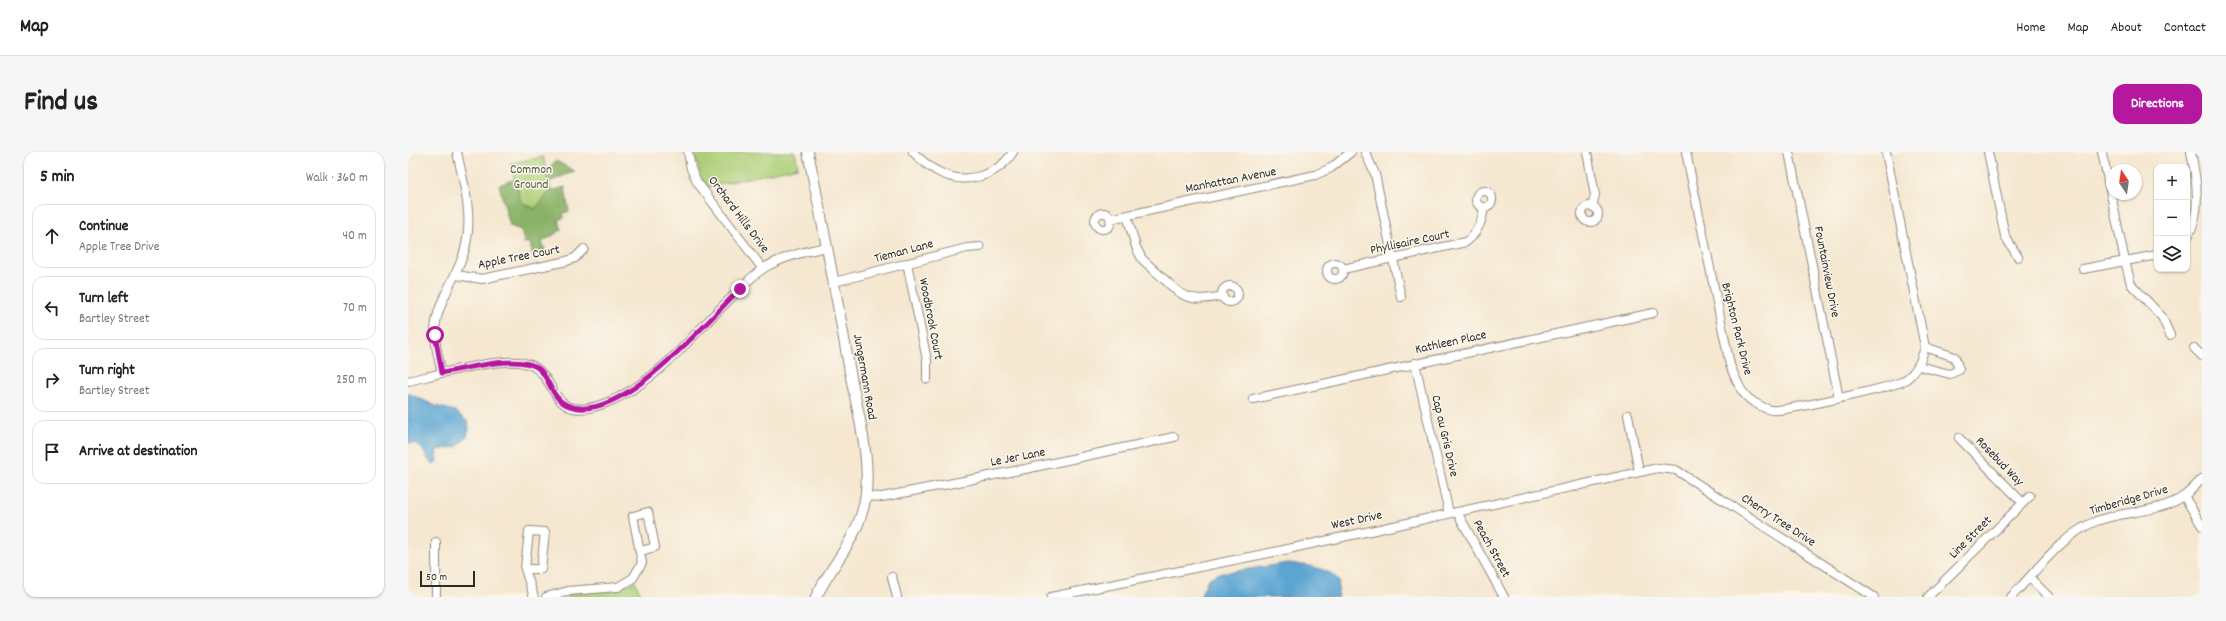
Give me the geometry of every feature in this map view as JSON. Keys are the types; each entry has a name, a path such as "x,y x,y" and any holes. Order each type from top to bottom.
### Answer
{"main road":[{"name":"Jungermann Road","path":"808,152 834,282 864,452 865,496 858,526 848,547 816,597"}],"street":[{"path":"442,373 436,344 436,322 443,300 456,275 464,255 469,228 466,200 457,152"},
{"name":"Orchard Hills Drive","path":"688,152 691,169 697,182 763,269"},
{"path":"913,152 937,172 957,178 968,178 994,171 1002,165 1013,152"},
{"name":"Manhattan Avenue","path":"1110,220 1315,175 1331,168 1351,152"},
{"path":"1365,152 1375,174 1402,297"},
{"path":"1587,152 1595,195 1592,207"},
{"name":"Brighton Park Drive","path":"1686,152 1730,365 1740,390 1748,399 1760,406 1775,411 1839,398 1903,381 1919,366 1925,347 1886,152"},
{"name":"Fountainview Drive","path":"1789,152 1839,398"},
{"path":"1988,152 2005,236 2018,257"},
{"path":"2102,152 2131,284 2162,317 2170,335"},
{"path":"2189,236 2195,228 2199,219 2200,206 2191,152"},
{"name":"Phyllisaire Court","path":"1343,269 1393,260 1466,242 1477,231 1481,223 1484,207"},
{"path":"1127,216 1136,247 1142,259 1177,291 1183,295 1196,299 1223,296"},
{"path":"408,381 442,373 500,363 524,362 539,368 553,393 565,405 578,408 596,406 618,397 664,366 722,306 763,269 780,261 827,247"},
{"name":"Tieman Lane","path":"834,282 967,248 980,247"},
{"name":"Apple Tree Court","path":"456,275 482,279 567,261 575,258 584,249"},
{"path":"2083,269 2154,255"},
{"name":"Woodbrook Court","path":"907,263 927,360 927,379"},
{"name":"Kathleen Place","path":"1253,399 1653,313"},
{"path":"1919,366 1950,374 1959,370 1955,357 1925,347"},
{"path":"2194,348 2202,356"},
{"name":"Cap au Gris Drive","path":"1415,363 1453,513"},
{"path":"1628,415 1639,471"},
{"name":"Le Jer Lane","path":"865,496 882,497 1026,469 1174,437"},
{"name":"Rosebud Way","path":"1959,438 2023,503"},
{"name":"West Drive","path":"1051,597 1453,513 1639,471 1667,468"},
{"name":"Cherry Tree Drive","path":"1667,468 1686,476 1874,597"},
{"name":"Timberidge Drive","path":"2011,597 2050,556 2083,528 2095,522 2168,504 2184,496 2202,479"},
{"name":"Line Street","path":"1928,597 2030,496"},
{"path":"2184,496 2202,526"},
{"path":"546,597 568,591 607,589 628,583 637,573 642,563 633,516 648,512 655,547 640,551"},
{"name":"Peach Street","path":"1453,513 1504,597"},
{"path":"525,569 541,569 546,532 529,530 525,569 534,597"},
{"path":"436,542 436,597"},
{"path":"892,577 897,597"},
{"path":"2030,578 2049,597"}],"green space":[{"path":"694,152 795,152 798,167 708,187 701,177"},
{"name":"Common Ground","path":"543,157 551,191 535,209 521,202 510,163"},
{"path":"556,161 575,171 549,182 546,170"},
{"path":"515,179 521,202 535,209 551,191 565,187 569,212 563,213 564,218 558,220 561,230 542,242 545,250 532,253 530,242 524,243 521,230 510,226 499,185"},
{"path":"635,581 642,597 555,597 565,594 614,589"}],"water":[{"path":"408,393 436,406 455,411 468,422 469,430 467,436 457,447 436,450 438,459 434,465 430,463 418,445 408,443"},
{"path":"1288,563 1322,569 1333,575 1338,581 1339,597 1200,597 1208,579 1217,574"}],"route":[{"path":"435,335 442,373 500,363 524,362 539,368 558,400 565,405 578,408 587,408 618,397 654,374 664,366 740,289"}]}
